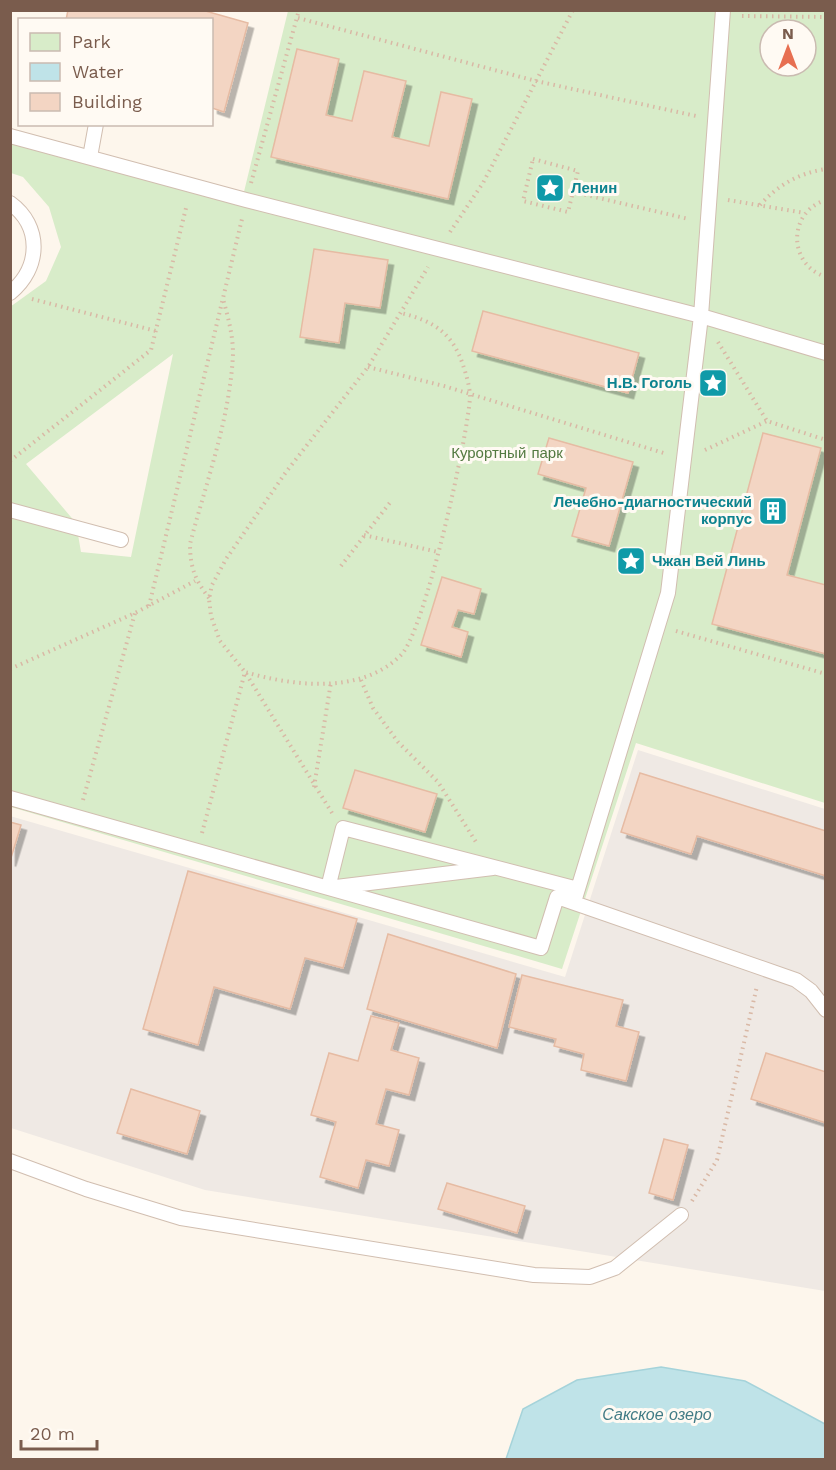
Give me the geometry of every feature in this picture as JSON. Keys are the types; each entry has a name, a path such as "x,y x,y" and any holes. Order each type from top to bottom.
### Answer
{"lane":[{"path":"576,896 668,593 686,459 701,316 722,13"},
{"path":"90,157 96,126"},
{"path":"10,136 246,201 701,316 825,353"},
{"path":"10,203 22,212 30,225 34,257 16,295"},
{"path":"10,510 121,540"},
{"path":"10,798 541,948 557,897 576,896"},
{"path":"327,888 343,828 493,868 576,896 796,980 811,991 825,1010"},
{"path":"327,888 493,868"},
{"path":"10,1161 86,1189 181,1218 534,1275 590,1276 615,1268 681,1215"}],"path":[{"path":"149,606 246,201 299,10"},
{"path":"343,828 314,788 245,672 220,641 210,615 209,599 226,559 286,472 368,367 439,248 483,183 573,10"},
{"path":"817,10 817,17"},
{"path":"722,13 825,17"},
{"path":"298,18 536,81 715,121"},
{"path":"533,159 578,171 573,192 568,212 523,201 533,159"},
{"path":"760,205 784,183 799,175 825,169"},
{"path":"10,461 151,350 192,186"},
{"path":"573,192 707,223"},
{"path":"709,197 804,213"},
{"path":"825,200 804,213 797,227 796,241 799,254 807,266 825,277"},
{"path":"16,295 156,331"},
{"path":"209,599 195,581 190,562 190,544 220,438 233,353 231,330 223,298"},
{"path":"245,672 273,680 305,684 361,680 401,655 414,635 438,552 470,394 464,366 453,342 429,320 401,313"},
{"path":"701,316 767,421"},
{"path":"368,367 444,386 686,459 767,421 825,438"},
{"path":"341,566 392,500"},
{"path":"364,535 438,552"},
{"path":"10,669 135,613 195,581"},
{"path":"78,818 135,613"},
{"path":"658,626 825,674"},
{"path":"197,851 245,672"},
{"path":"361,680 373,708 398,742 438,782 493,868"},
{"path":"314,788 332,682"},
{"path":"681,1215 717,1160 761,968"}],"shaded area":[{"path":"638,750 825,809 825,1291 205,1190 11,1128 10,816 565,977"}],"green space":[{"name":"Курортный парк","path":"288,11 825,11 825,803 636,743 562,969 11,807 10,307 46,281 61,247 49,207 23,177 11,173 11,143 241,204","holes":["173,354 131,557 81,552 76,523 26,464"]}],"water":[{"name":"Сакское озеро","path":"661,1367 745,1381 825,1424 825,1459 506,1459 523,1409 577,1380"}],"building":[{"path":"68,10 202,10 248,23 224,112 213,108 213,18 66,18"},
{"path":"297,49 339,59 326,115 352,121 364,71 406,81 392,137 429,146 441,92 472,99 448,199 271,157"},
{"path":"314,249 388,260 380,308 345,303 339,343 300,337"},
{"path":"483,311 639,353 628,393 472,351"},
{"name":"Лечебно-диагностический корпус","path":"763,433 821,448 787,575 826,585 826,654 712,624"},
{"path":"549,438 633,462 609,546 572,536 586,488 538,474"},
{"path":"442,577 481,589 474,614 458,610 452,627 468,632 461,657 421,645"},
{"path":"355,770 437,794 425,832 343,808"},
{"path":"640,773 826,831 826,876 697,836 691,854 621,832"},
{"path":"10,822 21,825 10,861"},
{"path":"188,871 357,919 343,968 305,958 290,1009 214,987 198,1045 143,1029"},
{"path":"388,934 516,974 497,1048 367,1009"},
{"path":"522,975 623,1000 616,1026 639,1032 626,1081 581,1070 584,1054 554,1046 556,1039 509,1027"},
{"path":"371,1016 399,1023 391,1050 419,1058 409,1095 386,1089 376,1124 399,1130 389,1166 366,1160 358,1188 320,1177 336,1122 311,1115 329,1053 358,1061"},
{"path":"766,1053 826,1072 826,1123 751,1099"},
{"path":"131,1089 200,1111 187,1154 117,1133"},
{"path":"664,1139 688,1145 673,1200 649,1193"},
{"path":"447,1183 525,1206 517,1233 438,1209"}],"place":[{"name":"Ленин","path":"550,188"},
{"name":"Н.В. Гоголь","path":"713,383"},
{"name":"Лечебно-диагностический корпус","path":"773,511"},
{"name":"Чжан Вей Линь","path":"631,561"}]}
